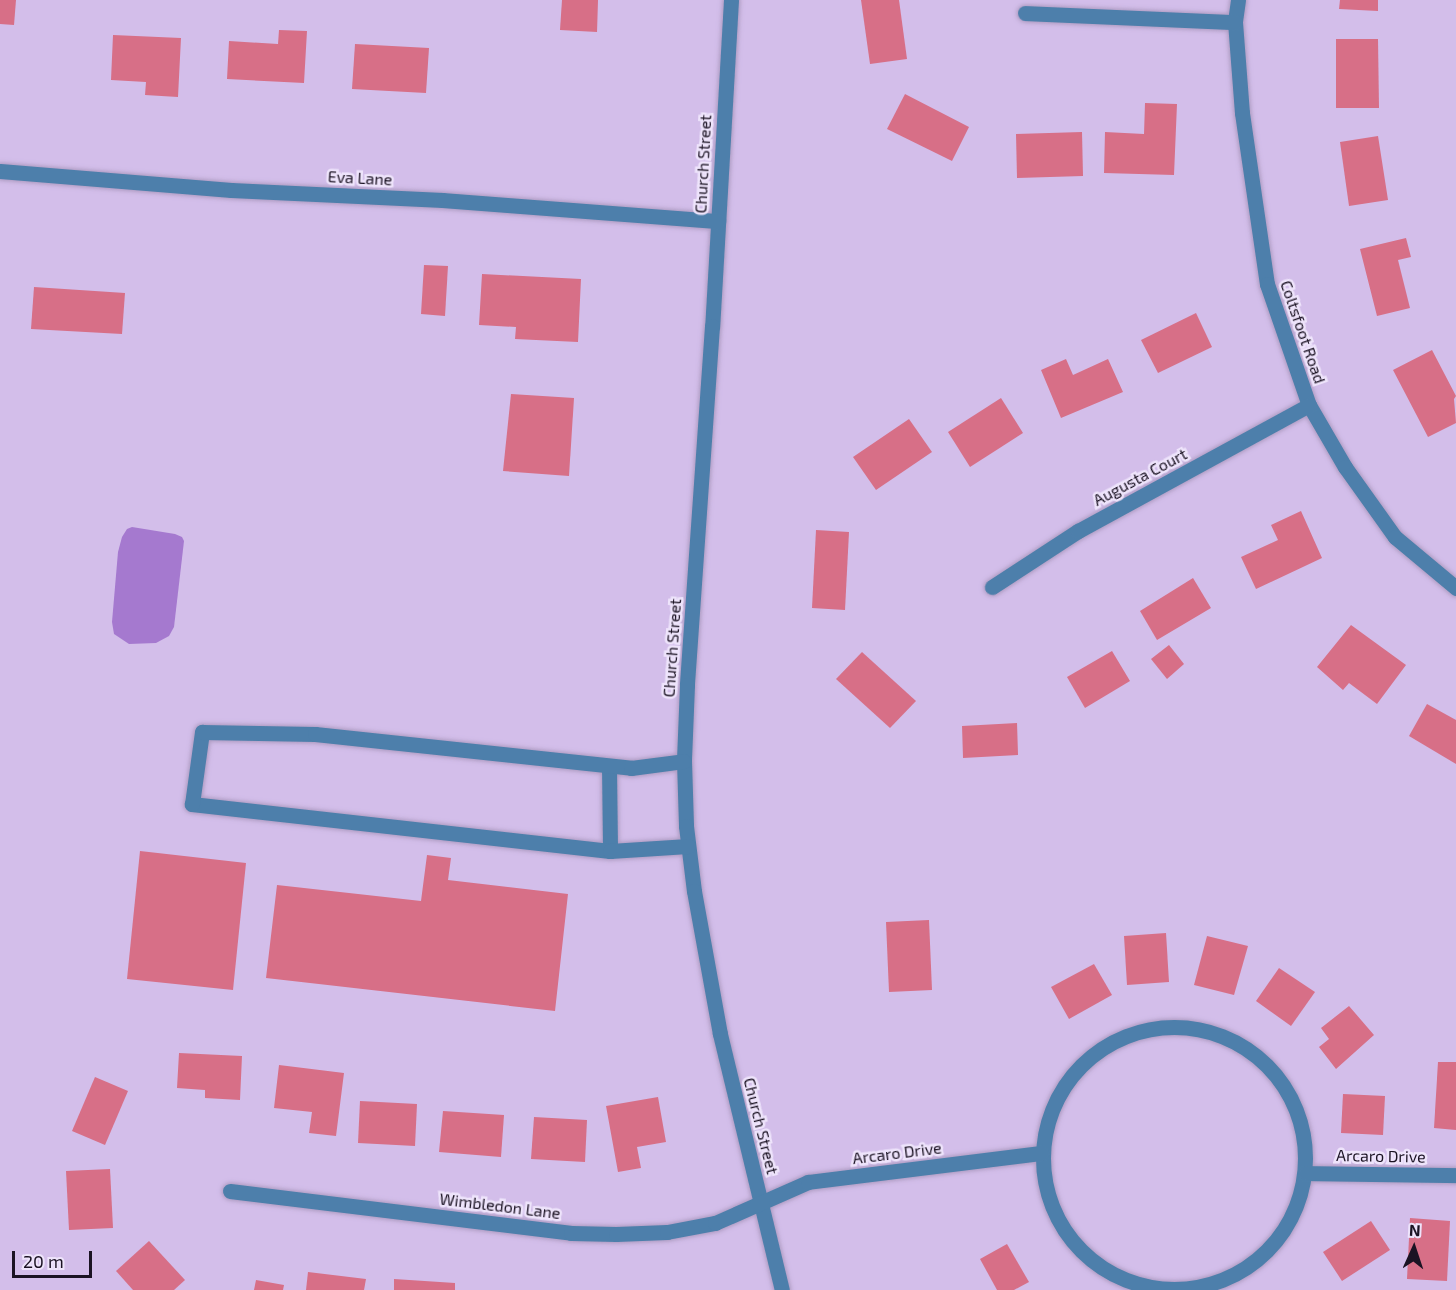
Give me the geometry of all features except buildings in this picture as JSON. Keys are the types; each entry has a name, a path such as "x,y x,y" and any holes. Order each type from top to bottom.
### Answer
{"street":[{"name":"Church Street","path":"731,0 684,761 688,846 704,956 720,1034 782,1290"},
{"name":"Coltsfoot Road","path":"1238,0 1235,22 1242,113 1267,284 1309,405 1345,467 1395,537 1456,588"},
{"path":"1025,13 1235,22"},
{"name":"Eva Lane","path":"0,171 231,190 443,200 718,221"},
{"name":"Augusta Court","path":"992,587 1078,531 1309,405"},
{"path":"684,761 631,768 315,734 202,732 192,804 610,851 688,846"},
{"path":"609,766 610,851"},
{"path":"1183,1026 1225,1036 1261,1058 1288,1091 1304,1130 1306,1173 1293,1216 1267,1252 1230,1278 1186,1290 1141,1286 1100,1268 1067,1237 1047,1197 1041,1153 1049,1111 1070,1074 1102,1046 1141,1029 1183,1026"},
{"name":"Arcaro Drive","path":"761,1203 808,1182 1041,1153"},
{"name":"Arcaro Drive","path":"1306,1173 1456,1175"},
{"name":"Wimbledon Lane","path":"230,1191 571,1233 668,1232 716,1223 761,1203"}],"shaded area":[{"path":"132,527 175,534 182,537 184,541 174,627 169,636 156,643 129,644 114,634 112,622 118,552 122,537 127,529"}]}
